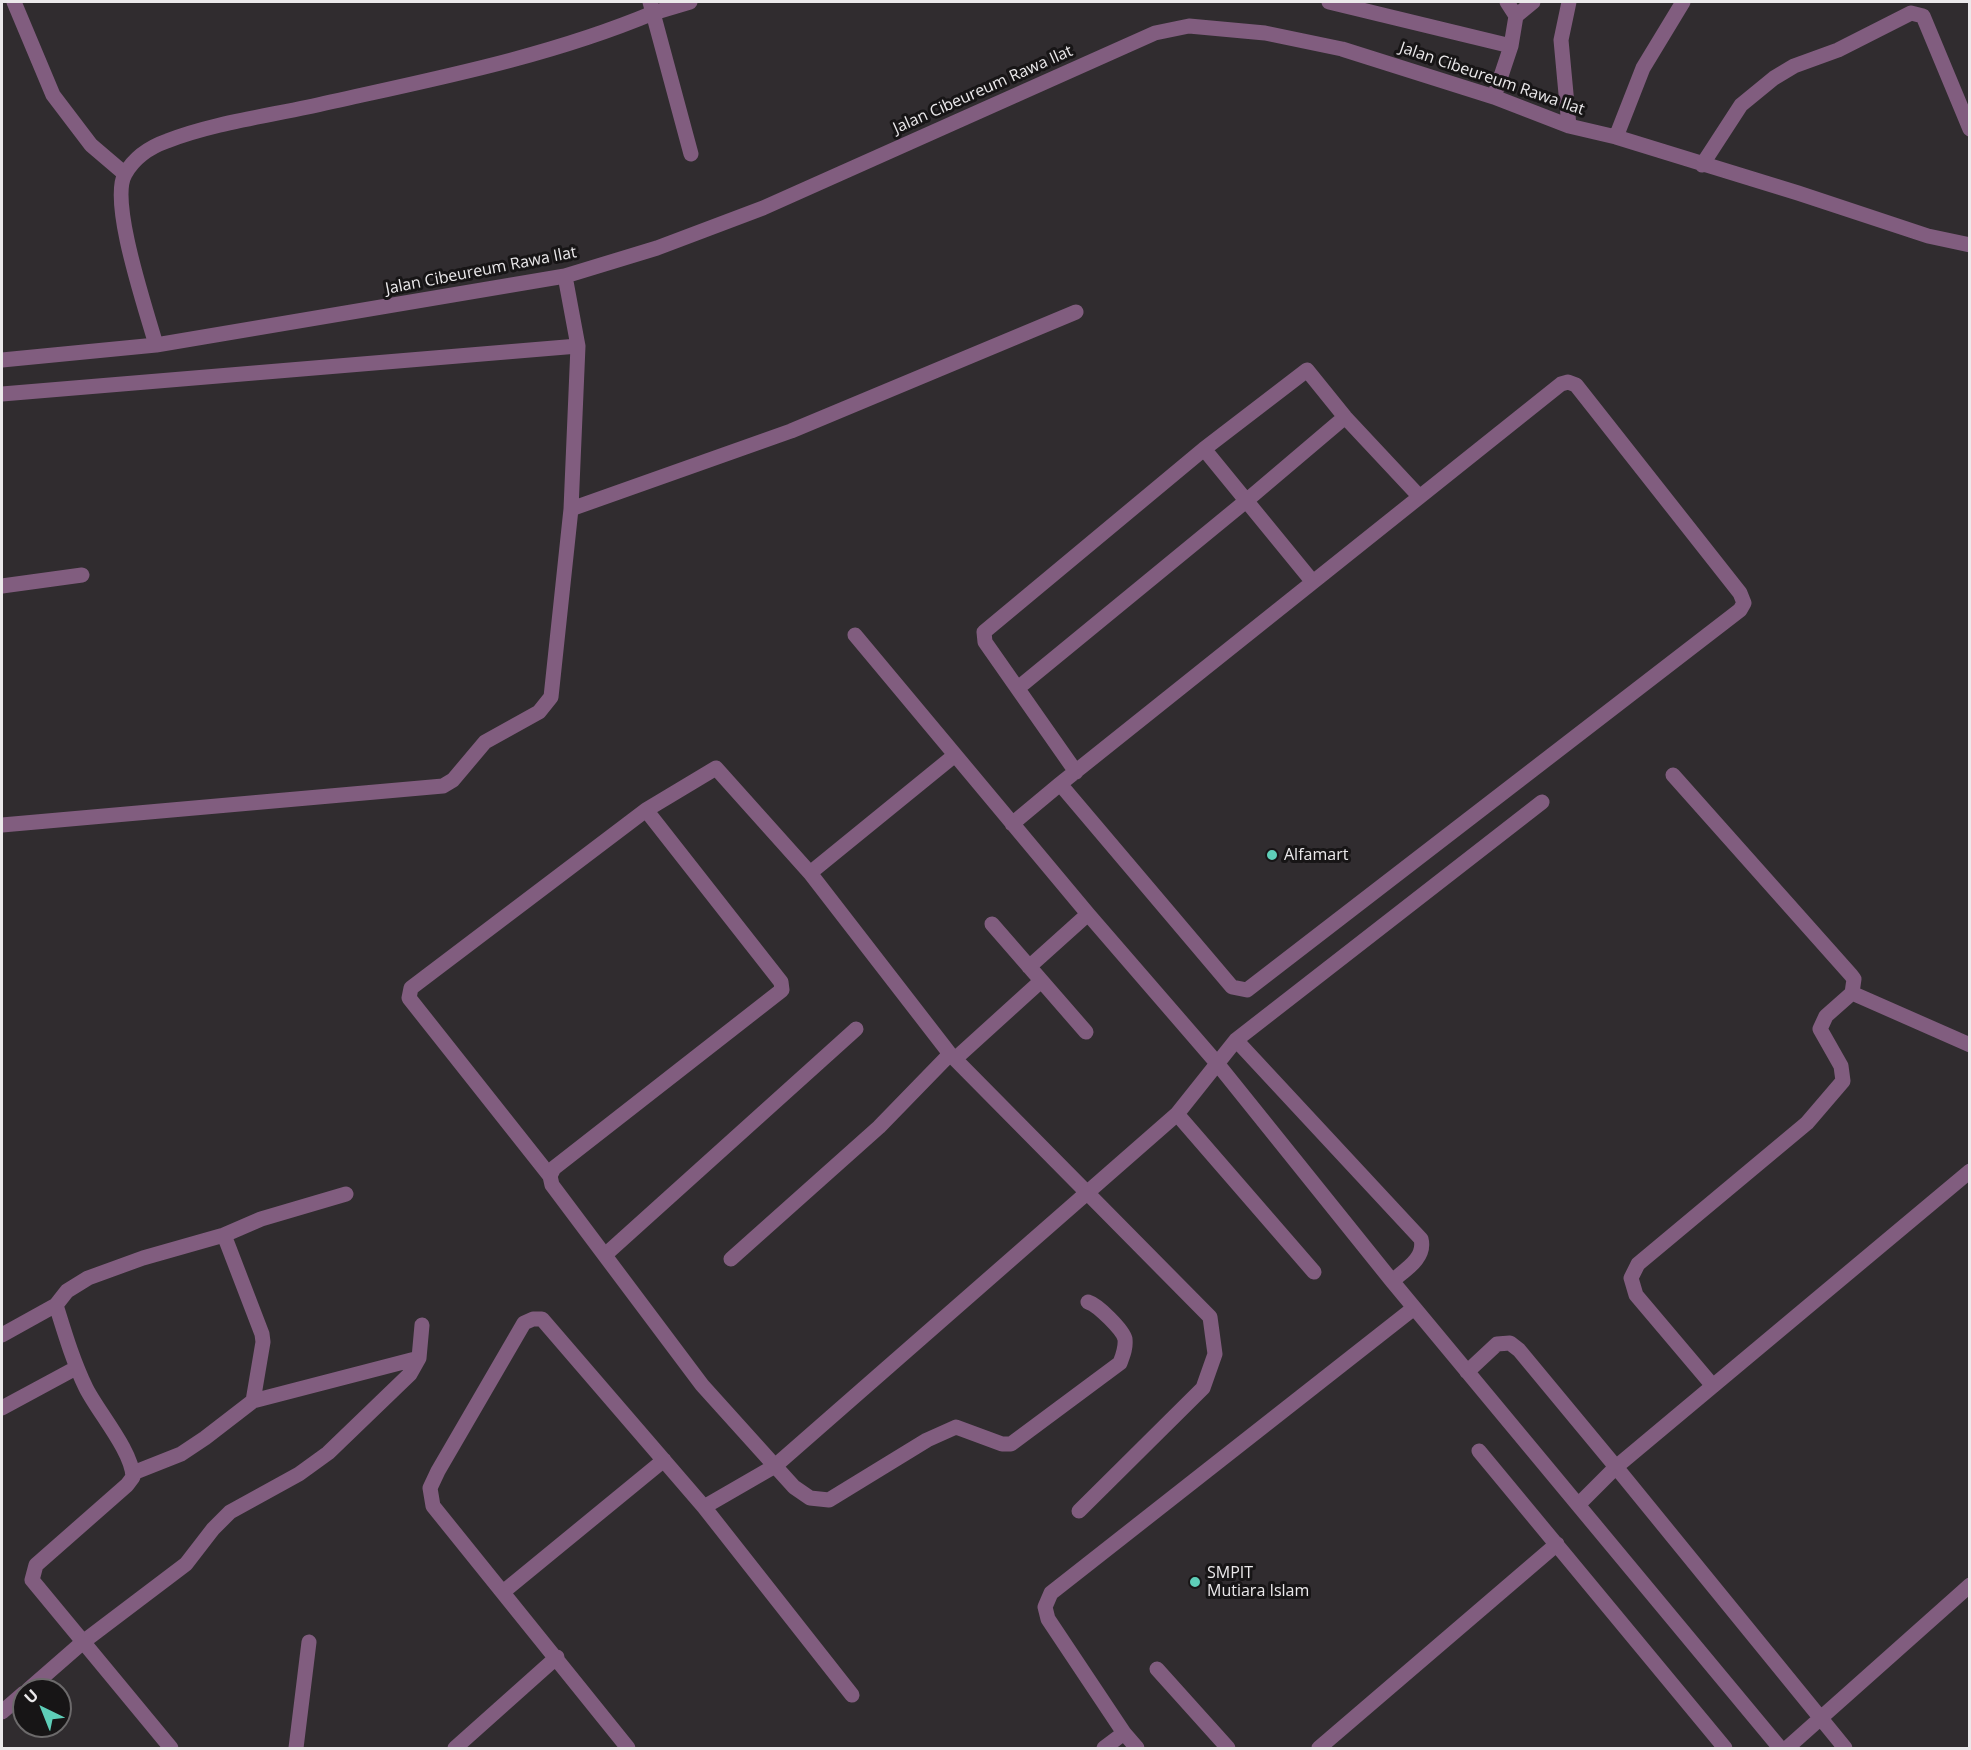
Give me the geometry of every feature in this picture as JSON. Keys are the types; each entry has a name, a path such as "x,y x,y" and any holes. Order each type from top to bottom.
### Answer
{"street":[{"path":"14,2 53,95 91,145 125,174"},
{"path":"156,345 122,214 121,187 125,174 144,152 167,141 540,51 592,36 651,7 690,2"},
{"path":"1329,2 1511,46"},
{"path":"1507,2 1516,16"},
{"path":"1494,97 1511,46 1516,16 1533,2"},
{"path":"1569,2 1562,40 1569,126"},
{"path":"1616,137 1643,68 1683,2"},
{"path":"651,7 691,154"},
{"path":"1702,165 1741,105 1774,78 1794,66 1838,50 1911,13 1923,16 1970,129"},
{"name":"Jalan Cibeureum Rawa Ilat","path":"2,360 156,345 565,276 657,248 763,208 1155,33 1189,26 1265,33 1342,49 1494,97 1569,126 1616,137 1928,236 1970,245"},
{"path":"2,825 448,783 485,742 540,712 550,697 571,509 578,346 565,276"},
{"path":"571,509 791,431 1076,312"},
{"path":"2,394 578,346"},
{"path":"1076,772 983,636 986,630 1204,449 1307,370 1345,417 1418,495"},
{"path":"1012,824 1060,784 1418,495 1561,384 1568,382 1583,394 1740,593 1744,603 1740,610 1247,990 1232,987 1060,784"},
{"path":"1018,688 1345,417"},
{"path":"1204,449 1312,581"},
{"path":"2,586 82,575"},
{"path":"855,634 1012,824 1216,1062 1414,1308 1780,1749"},
{"path":"810,873 955,755"},
{"path":"1079,1511 1203,1388 1215,1354 1210,1317 1090,1192 953,1056 810,873 716,768 646,810 411,988 409,998 549,1176 552,1185 702,1385 794,1486 810,1498 829,1500 944,1430 956,1426 1002,1444 1011,1444 1120,1363 1125,1350 1125,1336 1098,1307 1088,1302"},
{"path":"1673,775 1854,980 1852,993 1826,1017 1820,1029 1841,1066 1843,1081 1807,1123 1638,1264 1631,1278 1636,1295 1713,1386"},
{"path":"704,1507 775,1466 1090,1192 1177,1114 1216,1062 1236,1040 1542,802"},
{"path":"549,1176 554,1168 782,990 782,982 646,810"},
{"path":"1029,967 1088,914"},
{"path":"992,924 1086,1032"},
{"path":"731,1259 879,1127 953,1056 1041,981"},
{"path":"1852,993 1970,1045"},
{"path":"605,1255 856,1029"},
{"path":"1236,1040 1421,1239 1423,1247 1420,1256 1392,1281"},
{"path":"1177,1114 1314,1272"},
{"path":"1578,1505 1617,1467 1970,1171"},
{"path":"2,1335 56,1305 68,1291 88,1278 143,1258 224,1235 261,1219 346,1194"},
{"path":"224,1235 263,1342 253,1401"},
{"path":"56,1305 76,1368 98,1410 130,1461 133,1473 127,1485 36,1565 32,1572 32,1580 166,1743 150,1749"},
{"path":"1137,1749 1048,1619 1045,1608 1051,1593 1414,1308"},
{"path":"628,1749 557,1657 433,1506 430,1488 524,1323 533,1319 542,1319 704,1507 852,1695"},
{"path":"42,1678 83,1642 186,1564 213,1529 230,1512 299,1474 328,1454 402,1384 418,1358 422,1324"},
{"path":"1467,1372 1497,1344 1509,1343 1519,1350 1617,1467 1845,1749"},
{"path":"133,1473 181,1454 253,1401 418,1358"},
{"path":"2,1408 76,1368"},
{"path":"1479,1451 1725,1749"},
{"path":"503,1592 664,1460"},
{"path":"1319,1749 1557,1544"},
{"path":"1787,1749 1970,1585"},
{"path":"296,1749 309,1642"},
{"path":"455,1749 557,1657"},
{"path":"1157,1670 1228,1749"},
{"path":"1104,1749 1124,1732"}],"place":[{"name":"Alfamart","path":"1272,855"},
{"name":"SMPIT Mutiara Islam","path":"1195,1582"}]}
